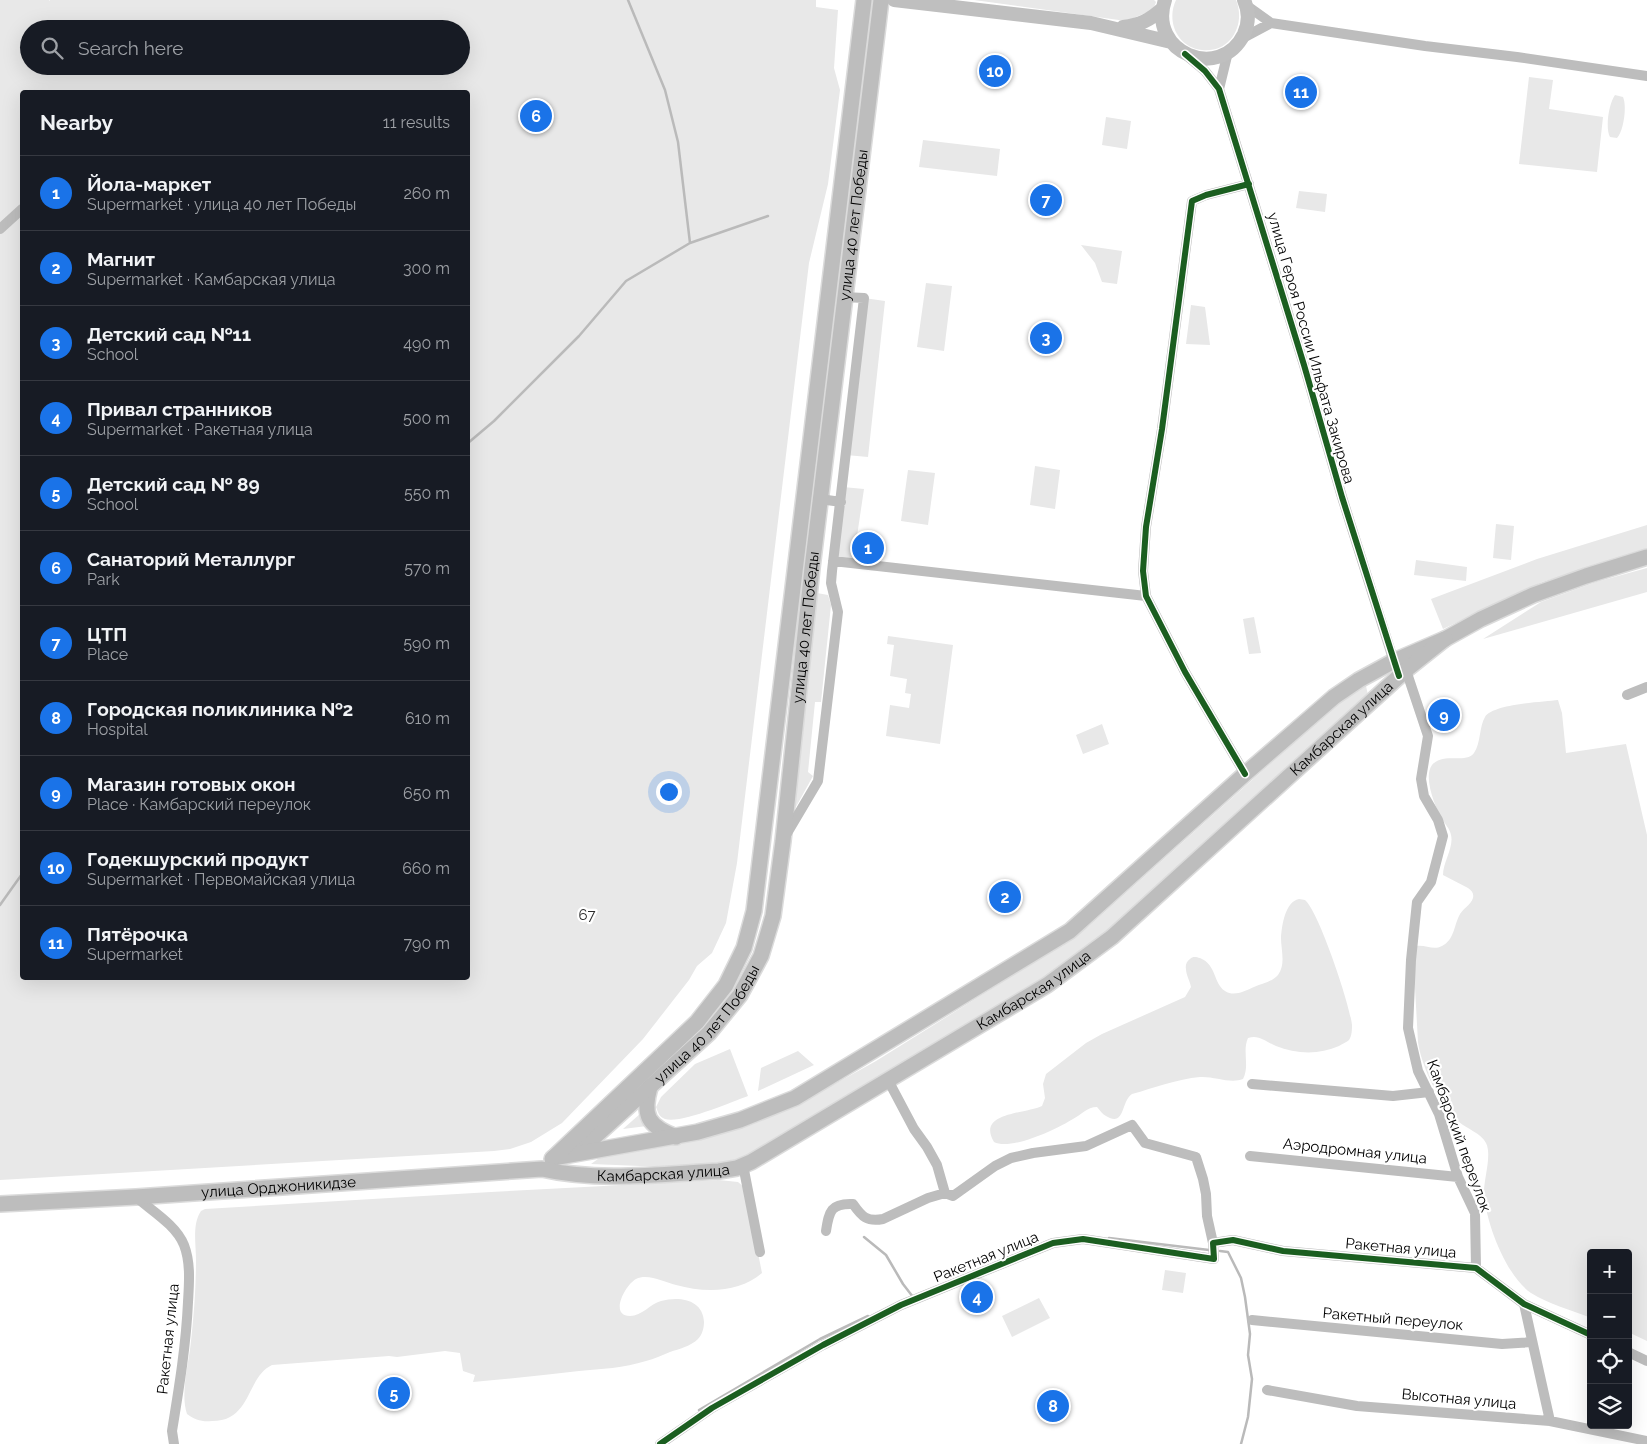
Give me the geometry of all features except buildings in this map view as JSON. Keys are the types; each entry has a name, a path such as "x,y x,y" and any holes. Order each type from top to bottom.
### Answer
{"main road":[{"name":"улица 40 лет Победы","path":"550,1166 575,1154 586,1136 697,1022 726,985 744,948 754,911 794,566 813,428 864,0"},
{"name":"улица 40 лет Победы","path":"550,1166 586,1136 650,1088 709,1033 740,995 761,956 772,916 783,841 820,499 881,0"},
{"path":"902,0 1075,21 1114,28 1170,42 1185,54 1194,58 1210,59 1228,52 1241,39 1247,23 1245,3"},
{"path":"1114,28 1135,26 1151,20 1164,5"},
{"path":"1164,5 1162,23 1170,42"},
{"name":"Камбарская улица","path":"550,1166 603,1176 719,1172 752,1162 1046,985 1112,937 1369,703 1399,669 1445,639 1481,619 1533,595 1647,557"},
{"name":"Камбарская улица","path":"575,1154 698,1132 740,1120 795,1098 1070,932 1245,774 1334,697 1358,680 1399,669"},
{"path":"1358,680 1369,682 1371,691 1369,703"},
{"path":"650,1088 646,1110 648,1118 653,1125 663,1132 676,1137"},
{"name":"улица Орджоникидзе","path":"0,1204 136,1197 550,1166"}],"street":[{"path":"1245,3 1271,23 1647,76"},
{"path":"1241,39 1271,23"},
{"path":"1218,89 1228,52"},
{"name":"улица Героя России Ильфата Закирова","path":"1185,54 1205,71 1218,89 1249,184 1342,497 1399,669"},
{"path":"1245,774 1185,672 1146,596 1143,571 1146,527 1162,429 1192,201 1206,195 1249,184"},
{"path":"0,230 20,211"},
{"path":"783,841 818,781 838,612 831,583 864,298 844,297"},
{"path":"820,499 841,502"},
{"path":"833,561 1146,596"},
{"name":"Камбарский переулок","path":"1399,669 1428,736 1421,779 1424,796 1438,820 1443,836 1432,882 1417,902 1411,960 1408,1028 1418,1071 1439,1114 1458,1177 1475,1213 1476,1268"},
{"path":"1627,695 1647,687"},
{"path":"888,1080 914,1129 927,1147 937,1166 945,1193"},
{"path":"1252,1084 1393,1096 1429,1092"},
{"path":"826,1231 828,1219 833,1208 841,1204 853,1204 861,1215 869,1220 883,1220 928,1198 945,1193 953,1196 995,1166 1011,1158 1086,1146 1132,1125 1145,1143 1196,1157 1206,1194 1207,1216 1213,1243"},
{"name":"Аэродромная улица","path":"1250,1156 1458,1177"},
{"path":"743,1166 760,1252"},
{"name":"Ракетная улица","path":"136,1197 172,1228 184,1244 188,1262 189,1287 186,1338 172,1431 174,1444"},
{"name":"Ракетная улица","path":"660,1444 712,1408 875,1318 915,1299 1053,1243 1084,1239 1214,1259 1213,1243 1233,1240 1283,1251 1476,1268 1524,1304 1587,1332"},
{"path":"1524,1304 1550,1421"},
{"name":"Ракетный переулок","path":"1252,1320 1502,1344 1532,1342"},
{"path":"1632,1354 1647,1360"},
{"name":"Высотная улица","path":"1268,1390 1357,1406 1550,1421 1647,1441"}],"green space":[{"name":"67","path":"0,0 816,0 816,7 838,10 834,68 840,90 828,184 809,263 737,863 726,923 712,953 697,966 689,980 643,1039 562,1123 531,1142 510,1149 0,1180"},
{"path":"974,0 1154,0 1156,2 1153,10 1126,21"},
{"path":"1176,0 1236,0 1239,18 1234,35 1221,47 1212,50 1193,48 1186,44 1176,32 1173,24 1173,8"},
{"path":"1529,77 1553,80 1549,109 1603,117 1597,172 1519,164"},
{"path":"1615,95 1623,97 1625,106 1623,124 1617,138 1610,137 1608,128 1609,109"},
{"path":"1106,117 1131,121 1127,149 1102,145"},
{"path":"923,140 1000,149 997,176 919,167"},
{"path":"1299,191 1327,194 1325,212 1296,208"},
{"path":"1081,245 1122,251 1117,284 1102,282 1095,263"},
{"path":"926,283 952,286 944,351 917,347"},
{"path":"864,298 885,301 868,457 846,455"},
{"path":"1191,305 1205,307 1210,345 1186,344"},
{"path":"1035,466 1060,470 1055,509 1030,505"},
{"path":"908,470 935,473 928,525 901,521"},
{"path":"843,487 864,489 853,563 833,561"},
{"path":"1496,524 1514,526 1511,560 1493,558"},
{"path":"1647,525 1647,551 1542,582 1443,629 1431,599 1537,559"},
{"path":"1416,560 1467,567 1466,581 1414,575"},
{"path":"1647,568 1647,592 1483,639 1541,602 1596,582"},
{"path":"817,593 828,595 831,605 821,702 815,702 808,772 813,776 792,814"},
{"path":"1254,617 1261,653 1249,654 1243,619"},
{"path":"888,636 953,645 940,744 886,736 890,705 909,708 911,694 905,693 907,679 890,676 894,645 887,644"},
{"path":"1362,685 1366,686 1368,695 1100,938 1072,960 760,1150 726,1165 690,1168 591,1164 602,1156 673,1145 745,1126 797,1105 876,1061 1065,943 1089,926 1354,689"},
{"path":"1558,700 1562,713 1566,753 1626,744 1647,835 1647,1341 1632,1334 1632,1249 1587,1249 1587,1317 1553,1304 1531,1293 1513,1274 1505,1261 1493,1232 1485,1204 1484,1192 1488,1160 1486,1143 1477,1134 1459,1122 1445,1107 1423,1063 1420,1052 1413,952 1416,946 1435,948 1446,943 1451,937 1460,914 1470,903 1473,896 1468,888 1443,875 1452,840 1449,829 1439,814 1433,800 1429,784 1430,770 1432,765 1442,759 1466,758 1474,753 1485,717 1498,709 1518,704"},
{"path":"1102,724 1109,744 1083,754 1076,735"},
{"path":"1299,899 1305,900 1311,908 1333,960 1350,1014 1352,1025 1348,1041 1324,1051 1299,1052 1284,1049 1256,1037 1248,1038 1246,1043 1246,1069 1243,1079 1233,1081 1200,1077 1174,1082 1132,1094 1117,1119 1106,1116 1097,1107 1093,1107 1034,1138 1011,1144 994,1142 990,1132 992,1125 1005,1116 1042,1106 1045,1098 1043,1084 1046,1074 1086,1043 1185,997 1191,987 1186,965 1191,958 1197,957 1205,961 1212,969 1221,988 1228,993 1243,992 1276,977 1282,966 1281,938 1285,915 1290,905"},
{"path":"730,1049 748,1096 694,1116 672,1120 661,1117 656,1107 661,1097 695,1064"},
{"path":"798,1051 814,1065 758,1091 761,1068"},
{"path":"641,1113 647,1126 623,1129"},
{"path":"719,1180 738,1182 745,1188 762,1273 753,1280 721,1290 687,1288 651,1277 641,1277 627,1287 621,1300 621,1311 624,1315 630,1316 638,1314 661,1301 682,1299 695,1304 703,1314 704,1327 699,1337 688,1345 649,1360 621,1367 473,1382 475,1375 463,1371 460,1353 445,1351 397,1357 389,1356 272,1365 257,1379 242,1406 235,1414 225,1419 208,1421 193,1418 187,1414 184,1397 195,1300 195,1228 198,1216 205,1209"},
{"path":"1165,1270 1186,1273 1183,1293 1162,1290"},
{"path":"1039,1298 1050,1318 1012,1337 1002,1316"}],"waterway":[{"path":"628,0 665,90 678,142 690,243"},
{"path":"470,441 494,421 579,336 626,281 690,243 768,216"},
{"path":"0,905 20,877"},
{"path":"864,1237 886,1255 913,1297"},
{"path":"1109,1238 1209,1250"},
{"path":"1220,1251 1228,1252 1241,1278 1250,1334 1248,1355 1252,1379 1248,1417 1241,1444"},
{"path":"699,1410 820,1339 868,1316"}],"cycle path":[{"path":"1185,54 1205,71 1219,89 1304,365 1342,497 1399,676"},
{"path":"1245,774 1185,672 1146,596 1143,571 1146,527 1162,429 1192,201 1206,195 1249,184"},
{"path":"660,1444 712,1408 823,1345 901,1305 1053,1243 1083,1239 1214,1259 1213,1243 1233,1240 1283,1251 1476,1268 1524,1304 1587,1333"}],"place":[{"name":"Годекшурский продукт","path":"995,71"},
{"name":"Пятёрочка","path":"1301,92"},
{"name":"Санаторий Металлург","path":"536,116"},
{"name":"ЦТП","path":"1046,200"},
{"name":"Детский сад №11","path":"1046,338"},
{"name":"Йола-маркет","path":"868,548"},
{"name":"Магазин готовых окон","path":"1444,715"},
{"name":"Магнит","path":"1005,897"},
{"name":"Привал странников","path":"977,1297"},
{"name":"Детский сад № 89","path":"394,1393"},
{"name":"Городская поликлиника №2","path":"1053,1406"}]}
